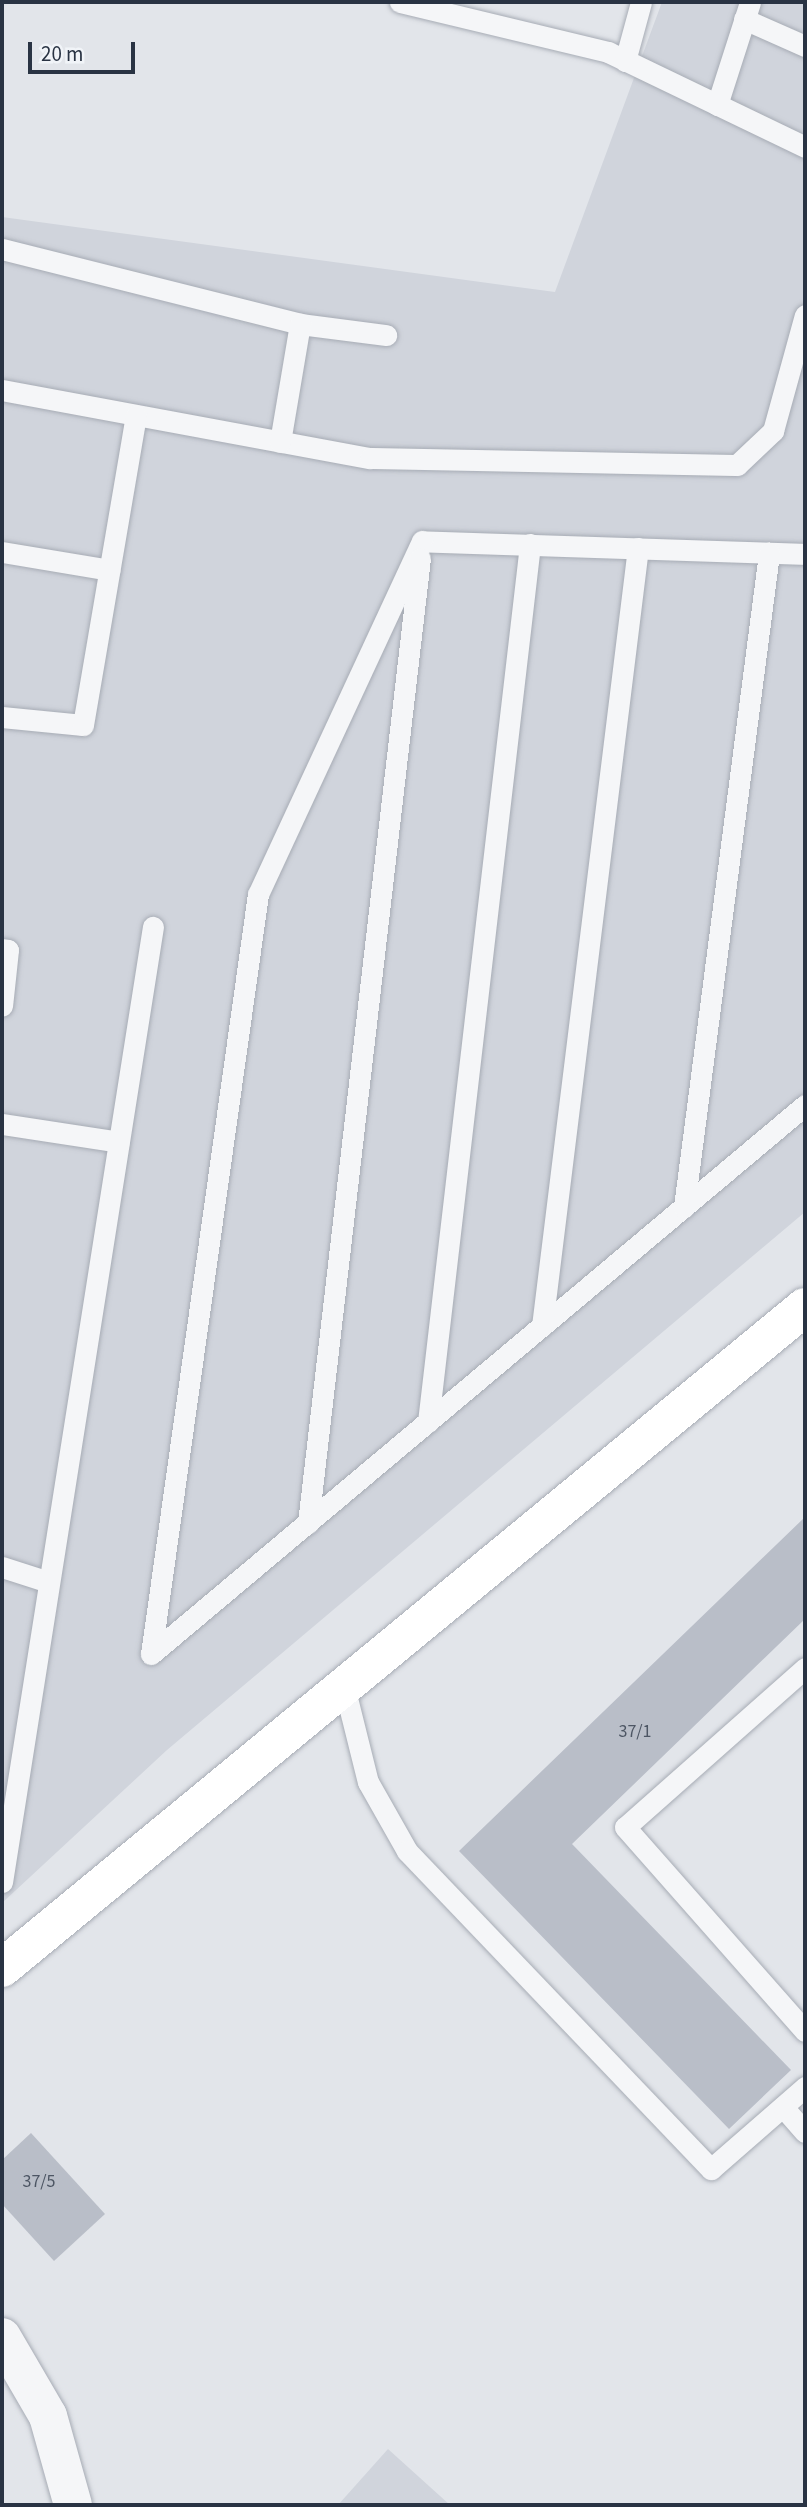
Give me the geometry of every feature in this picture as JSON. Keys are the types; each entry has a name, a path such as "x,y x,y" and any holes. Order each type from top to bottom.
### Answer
{"street":[{"path":"2,1968 343,1682 805,1307"},
{"path":"2,2337 48,2416 73,2505"}],"lane":[{"path":"400,2 625,61 805,147"},
{"path":"625,61 641,2"},
{"path":"718,105 747,10 805,46"},
{"path":"2,249 300,324 386,335"},
{"path":"2,390 370,458 737,465 773,431 805,315"},
{"path":"280,442 300,324"},
{"path":"2,718 83,725 136,415"},
{"path":"422,541 805,554"},
{"path":"422,541 258,894 151,1654 805,1105"},
{"path":"308,1522 422,541"},
{"path":"428,1422 530,544"},
{"path":"542,1326 638,548"},
{"path":"2,552 110,570"},
{"path":"684,1207 769,553"},
{"path":"2,1882 153,927"},
{"path":"2,949 8,950 2,1006"},
{"path":"2,1124 119,1142"},
{"path":"2,1567 49,1582"},
{"path":"803,2024 625,1827 805,1668"},
{"path":"343,1682 368,1782 407,1851 711,2169 805,2087"},
{"path":"783,2107 805,2132"}],"shaded area":[{"path":"662,2 805,2 805,1212 167,1750 2,1903 2,217 555,292"},
{"path":"388,2449 450,2505 338,2505"}],"building":[{"path":"805,1517 805,1619 572,1844 791,2070 729,2129 459,1851"},
{"path":"31,2133 105,2214 54,2261 2,2204 2,2160"}]}
